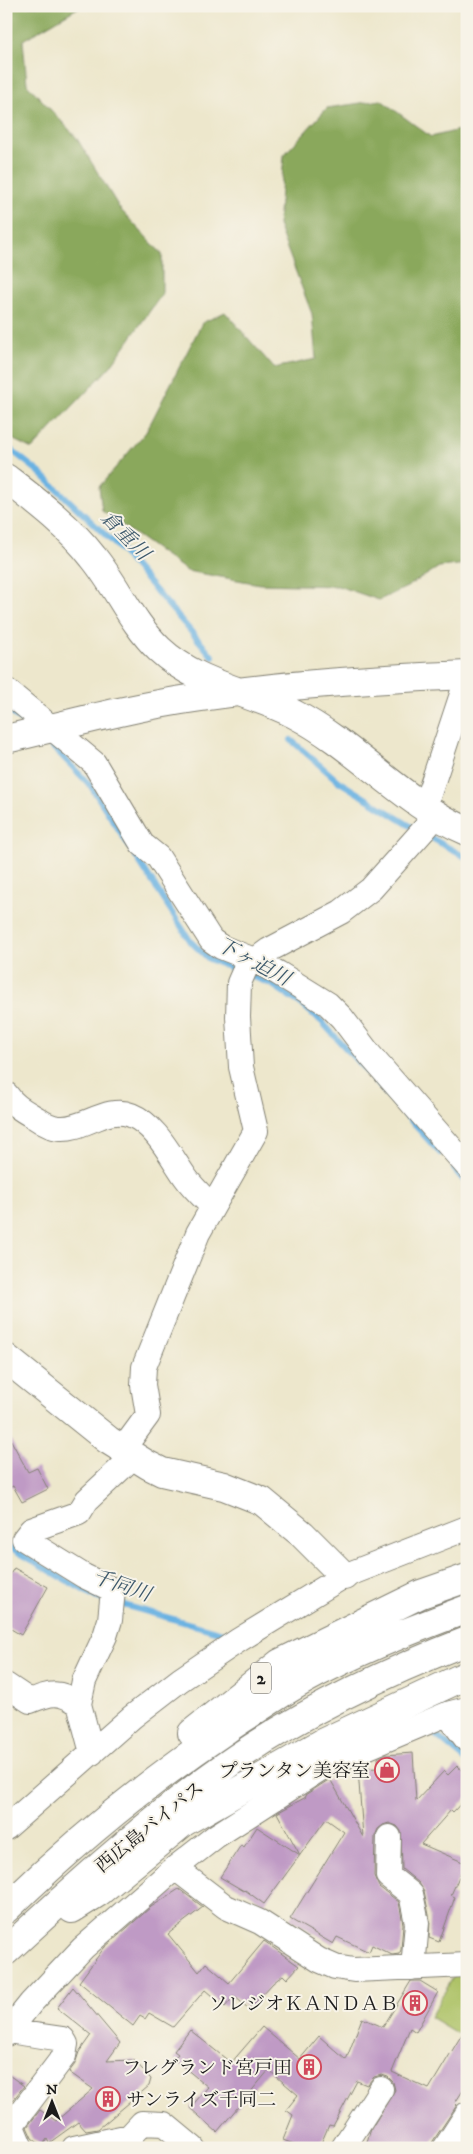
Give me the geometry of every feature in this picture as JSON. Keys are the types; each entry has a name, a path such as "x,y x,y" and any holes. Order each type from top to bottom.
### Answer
{"main road":[{"path":"6,478 79,540 107,577 144,633 177,664 196,675 245,693 293,714 318,728 426,822 467,831"},
{"path":"13,737 124,712 245,693 331,682 467,675"},
{"path":"6,1358 108,1440 162,1472 224,1486 262,1501 302,1534 344,1576"},
{"name":"2","path":"91,1832 176,1746 280,1663 420,1594 467,1578"},
{"name":"西広島バイパス","path":"6,1909 91,1832 176,1764 262,1706 326,1668 404,1632 467,1609"},
{"name":"西広島バイパス","path":"6,1951 140,1831 208,1778 273,1735 338,1698 416,1661 467,1641"},
{"path":"6,1951 99,1892 184,1822 324,1742 467,1675"}],"street":[{"path":"15,1535 79,1513 128,1453 148,1416 142,1378 147,1359 198,1233 256,1131 241,1067 238,1017 246,970 341,912 371,889 426,822 467,679"},
{"path":"6,690 94,763 142,844 158,857 211,940 235,954 246,970 328,1004 342,1018 370,1055 467,1166"},
{"path":"6,1094 18,1108 52,1126 61,1128 76,1127 106,1115 130,1114 139,1119 159,1139 186,1179 212,1206"},
{"path":"6,1828 132,1717 180,1680 239,1640 344,1576 467,1528"},
{"path":"15,1535 84,1576 113,1590 105,1636 87,1672 79,1704 92,1753"},
{"path":"6,1685 30,1701 52,1694 62,1694 79,1704"},
{"path":"7,2032 31,2003 83,1948 175,1868 216,1836 328,1764 457,1711 467,1740"},
{"path":"389,1837 388,1876 411,1894 417,1923 413,1968"},
{"path":"175,1868 226,1907 260,1922 319,1960 334,1967 354,1970 467,1965"},
{"path":"7,2032 63,2039 66,2044 64,2056 14,2122 13,2129 21,2148"},
{"path":"343,2148 381,2089"},
{"path":"445,2148 467,2114"},
{"path":"74,2148 132,2142 142,2123 164,2124 193,2148"}],"green space":[{"path":"6,6 81,6 23,40 27,84 76,137 120,209 162,254 162,294 110,367 32,449 6,436"},
{"path":"381,100 431,137 467,128 467,564 439,567 407,587 379,600 338,586 260,584 187,571 102,511 99,487 146,432 202,323 225,312 274,368 316,359 312,314 278,225 284,155 327,108"},
{"path":"455,1974 467,1974 467,2013 458,2034 430,2017"}],"building":[{"path":"6,1431 28,1472 37,1468 48,1489 22,1502 13,1486 6,1489"},
{"path":"14,1568 48,1587 21,1635 6,1626 6,1581"},
{"path":"413,1753 416,1801 444,1771 448,1775 457,1766 467,1775 467,1797 453,1812 451,1810 421,1844 465,1863 451,1895 455,1897 439,1942 429,1938 430,1920 424,1891 419,1883 402,1869 401,1831 397,1826 389,1823 378,1829 375,1836 374,1876 379,1887 399,1902 403,1924 401,1950 399,1954 392,1955 372,1945 369,1952 337,1937 333,1944 290,1919 344,1832 326,1819 300,1855 277,1813 306,1797 305,1795 330,1779 363,1837 358,1769 379,1768 378,1758 384,1755"},
{"path":"257,1827 300,1855 264,1904 245,1890 220,1877 241,1845 244,1847"},
{"path":"179,1889 203,1907 168,1934 199,1972 206,1963 229,1983 264,1941 299,1966 287,1979 283,1975 273,1983 249,2009 234,1996 225,2007 205,1990 173,2027 149,2013 145,2019 140,2016 133,2026 79,1982 104,1948 151,1907"},
{"path":"411,1981 420,1981 438,1992 416,2032 410,2028 392,2072 429,2089 467,2026 467,2084 455,2103 457,2105 433,2141 431,2148 365,2148 371,2129 395,2090 393,2082 388,2077 382,2075 374,2077 367,2085 357,2081 333,2126 329,2125 319,2148 302,2147 283,2140 293,2115 286,2110 298,2095 269,2070 217,2132 190,2108 208,2087 174,2059 178,2054 174,2051 190,2030 231,2063 262,2027 300,2059 319,2036 346,2060 362,2018 383,2027"},
{"path":"73,1987 120,2043 107,2061 134,2060 151,2079 149,2086 98,2129 86,2131 78,2122 49,2143 47,2139 42,2146 32,2138 27,2127 40,2110 56,2121 93,2089 69,2072 75,2064 79,2052 91,2035 57,2008"},
{"path":"6,2073 24,2086 6,2109"}],"waterway":[{"name":"倉重川","path":"6,446 39,472 118,547 213,657"},
{"name":"下ヶ迫川","path":"6,708 26,725"},
{"name":"下ヶ迫川","path":"42,738 90,785 191,942 209,959 271,984 301,1004 322,1022 440,1153"},
{"name":"倉重川","path":"291,740 338,781 417,830"},
{"name":"倉重川","path":"426,835 467,858"},
{"name":"下ヶ迫川","path":"454,1169 467,1184"},
{"name":"千同川","path":"6,1545 95,1597 233,1636"},
{"name":"千同川","path":"432,1732 467,1761"}],"place":[{"name":"プランタン美容室","path":"387,1770"},
{"name":"ソレジオＫＡＮＤＡＢ","path":"415,2003"},
{"name":"フレグランド宮戸田","path":"309,2067"},
{"name":"サンライズ千同二","path":"108,2099"}]}
